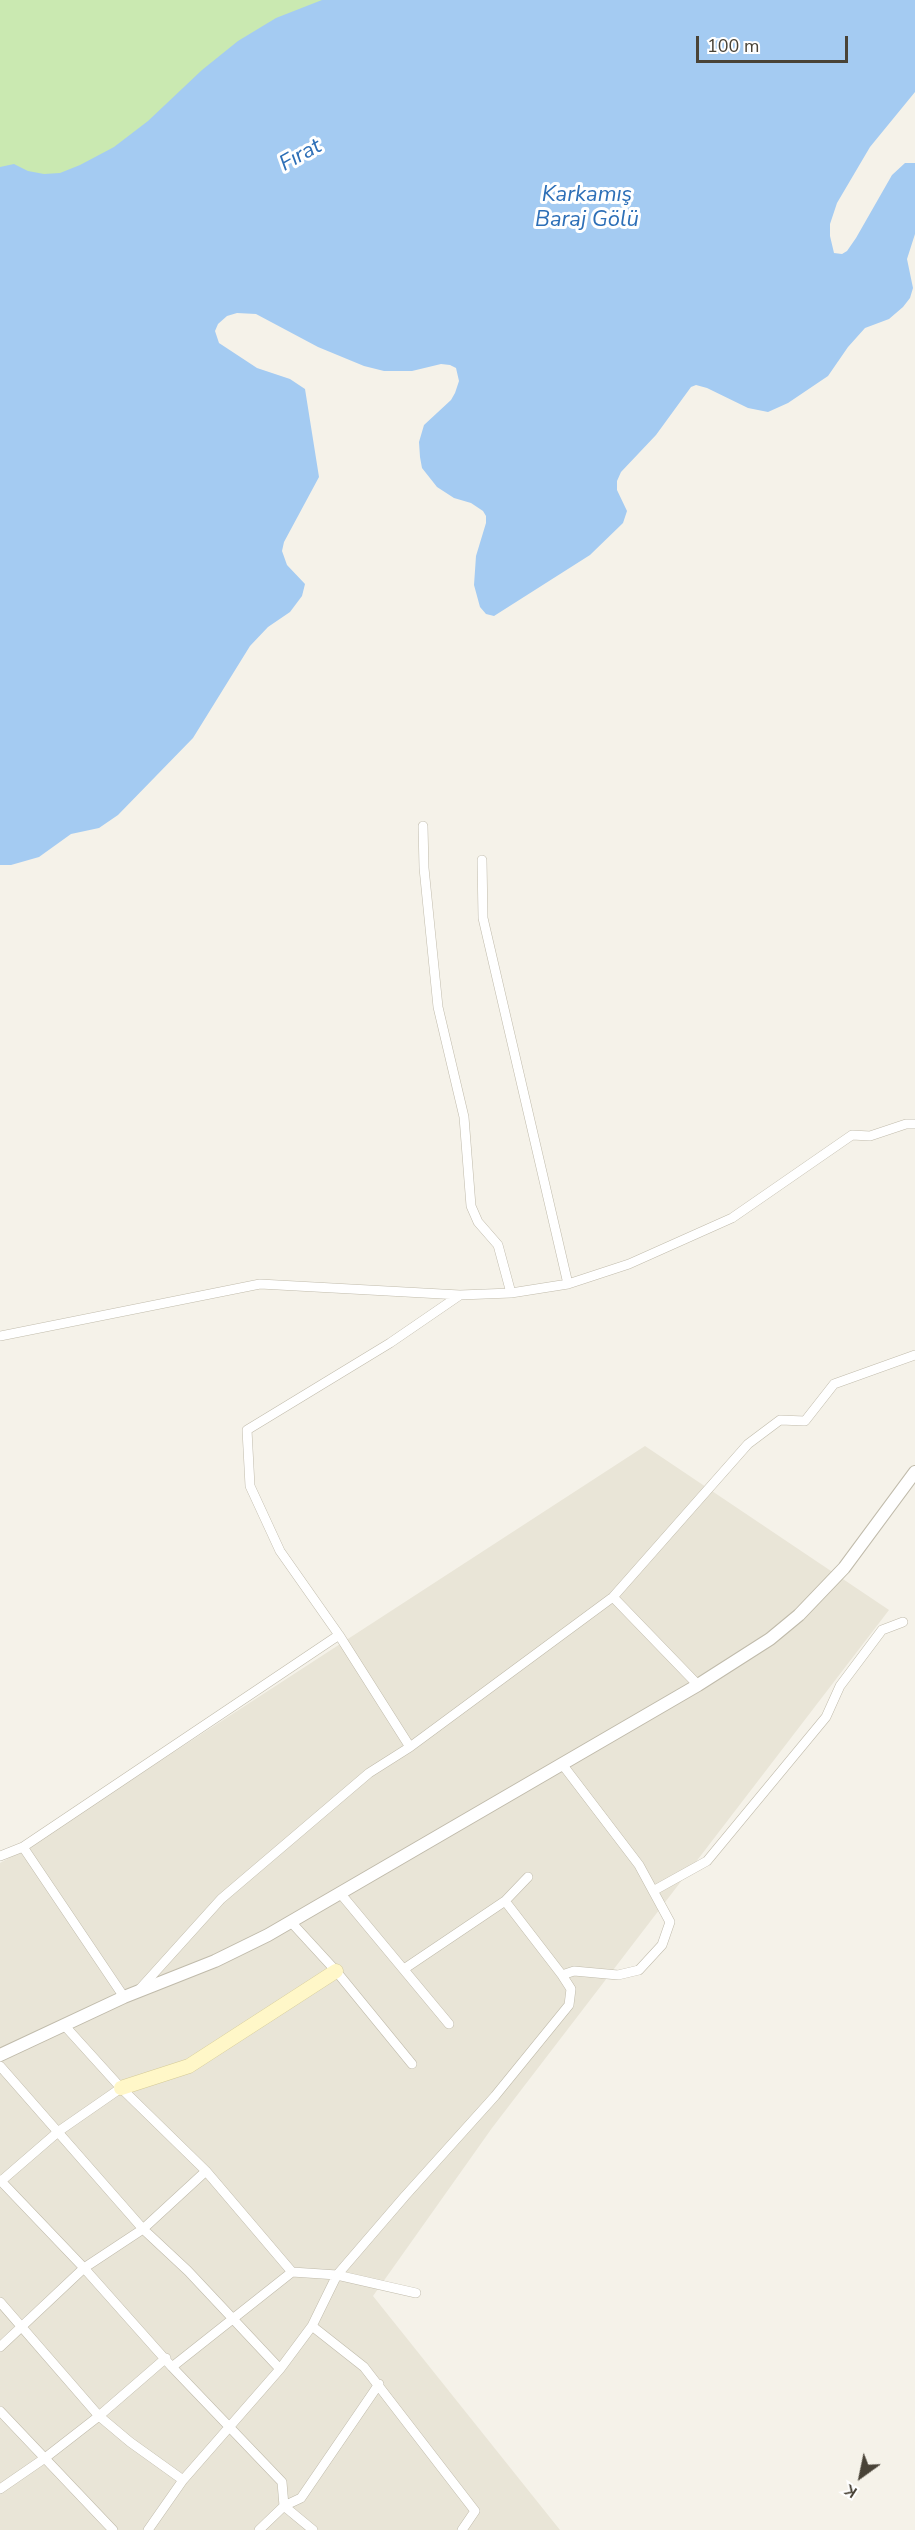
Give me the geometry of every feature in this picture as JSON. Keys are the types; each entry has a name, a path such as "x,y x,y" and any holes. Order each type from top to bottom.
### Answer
{"main road":[{"path":"121,2088 189,2066 336,1971"}],"street":[{"path":"423,826 424,867 438,1007 464,1118 471,1206 478,1222 498,1245 511,1293"},
{"path":"482,860 483,918 568,1284"},
{"path":"0,1336 260,1284 460,1295 511,1293 568,1284 629,1264 732,1218 852,1135 870,1137 906,1124 915,1124"},
{"path":"410,1747 339,1635 280,1551 250,1486 247,1430 390,1343 460,1295"},
{"path":"130,1995 221,1899 369,1773 410,1747 614,1597 748,1444 780,1420 805,1421 834,1384 915,1355"},
{"path":"0,2055 130,1995 215,1961 291,1922 698,1685 770,1639 799,1615 844,1568 915,1473"},
{"path":"614,1597 698,1685"},
{"path":"653,1891 707,1861 826,1717 840,1686 882,1630 903,1622"},
{"path":"0,1856 23,1847 339,1635"},
{"path":"562,1764 639,1865 670,1922 662,1945 639,1970 618,1975 574,1971 562,1976"},
{"path":"23,1847 130,1995"},
{"path":"404,1969 505,1901 528,1877"},
{"path":"340,1893 449,2024"},
{"path":"148,2530 183,2480 280,2369 312,2326 337,2275 495,2096 569,2005 572,1989 505,1901"},
{"path":"291,1922 336,1971 412,2064"},
{"path":"64,2025 121,2088 206,2171 292,2272"},
{"path":"0,2066 143,2229 188,2271 280,2369"},
{"path":"121,2088 59,2131 0,2181 84,2268 172,2367 282,2482 284,2506 313,2530"},
{"path":"0,2347 84,2268 143,2229 206,2171"},
{"path":"172,2367 292,2272 337,2275 416,2293"},
{"path":"0,2302 99,2416 130,2442 183,2480"},
{"path":"312,2326 364,2367 379,2384 475,2511 462,2530"},
{"path":"0,2489 99,2416 166,2358"},
{"path":"259,2530 284,2506 301,2498 379,2384"},
{"path":"0,2411 113,2530"}],"shaded area":[{"path":"645,1446 889,1610 492,2128 373,2296 560,2530 0,2530 0,1863"}],"green space":[{"path":"0,0 377,0 0,221"}],"water":[{"name":"Karkamış Baraj Gölü","path":"322,0 915,0 915,92 870,147 837,203 830,224 834,253 842,254 856,238 892,175 905,163 915,163 915,234 907,259 913,288 910,298 889,319 865,328 848,347 828,376 788,403 768,412 748,408 707,388 696,385 691,387 656,435 621,472 617,481 617,490 627,511 623,523 590,555 494,616 486,614 480,607 474,585 476,556 486,516 483,511 471,503 454,498 437,487 422,468 420,457 419,442 424,425 451,400 455,393 459,381 456,368 441,364 412,371 384,371 364,366 318,347 256,314 237,313 227,316 218,324 215,331 219,343 257,368 290,379 305,389 319,477 284,542 282,551 287,565 305,584 302,596 290,612 268,627 250,646 193,738 118,815 99,828 71,834 39,857 11,865 0,865 0,167 14,164 28,171 44,174 60,173 80,165 114,147 148,121 202,70 238,41 276,18"}],"water label":[{"name":"Fırat","path":"301,156"}]}
